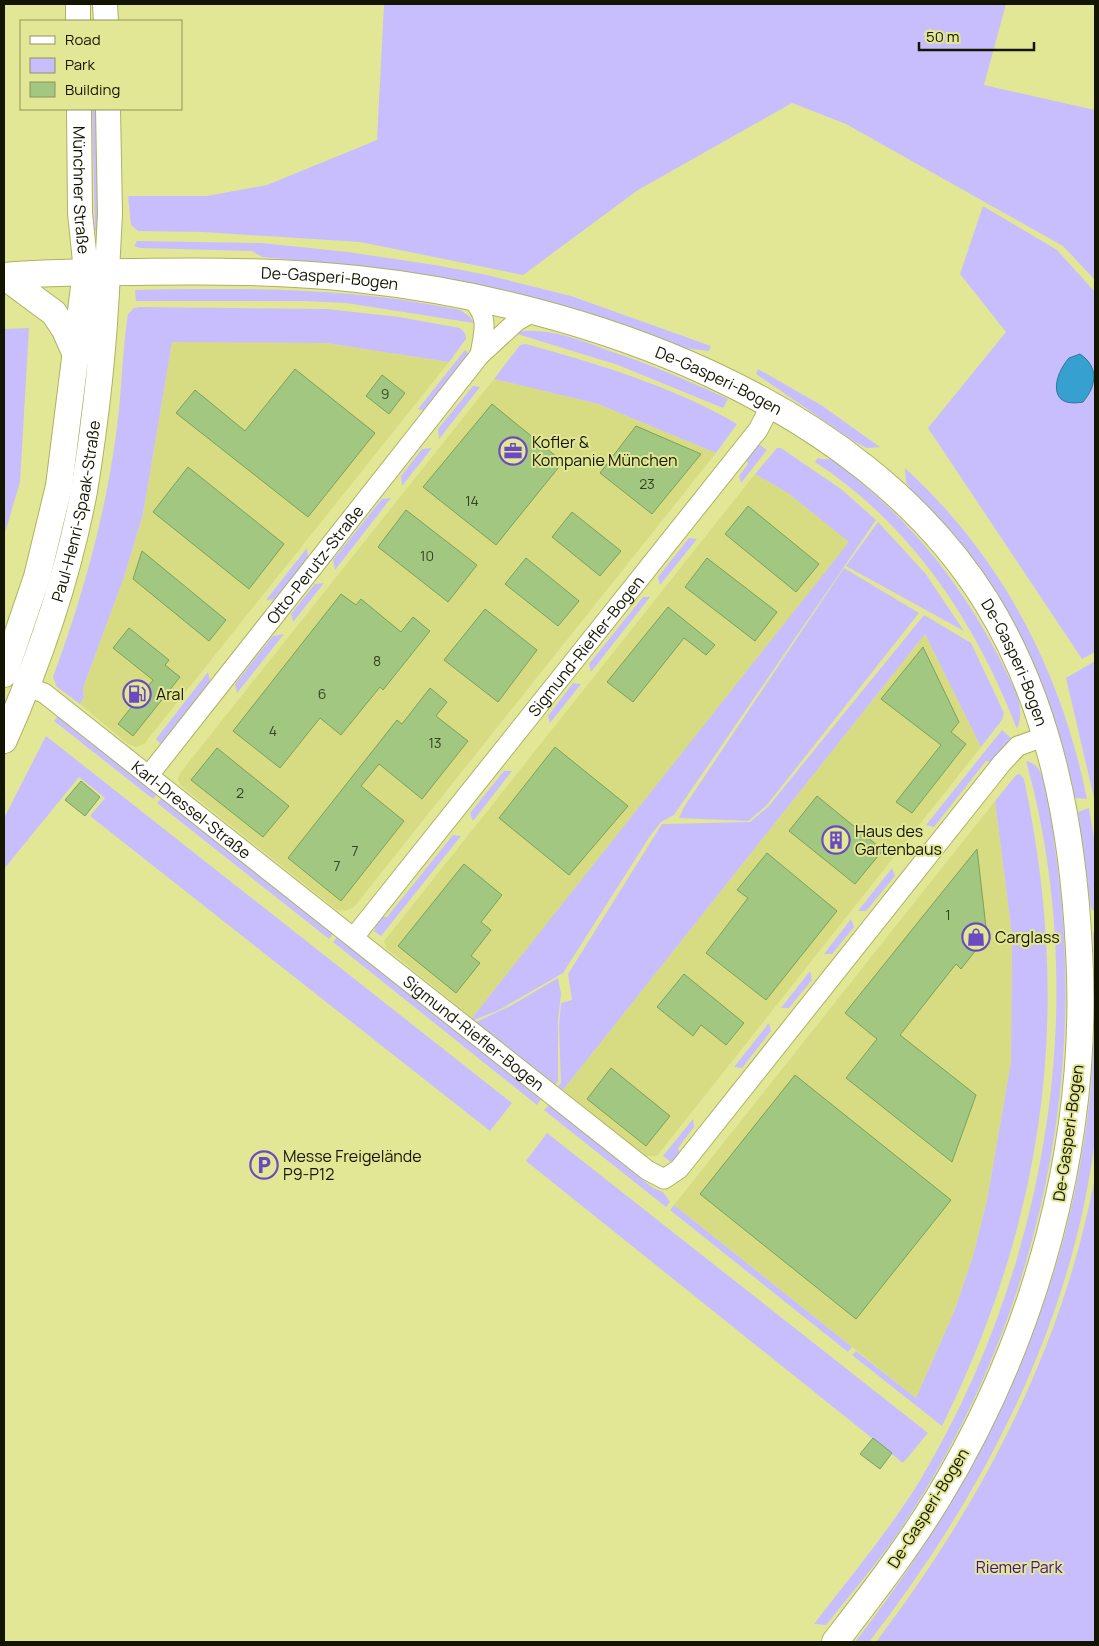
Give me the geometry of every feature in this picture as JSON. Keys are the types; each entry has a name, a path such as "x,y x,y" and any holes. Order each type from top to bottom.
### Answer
{"main road":[{"name":"De-Gasperi-Bogen","path":"4,276 97,271 312,275 415,286 533,312 617,338 668,356 772,405 827,438 861,464 911,508 937,536 985,601 1009,644 1031,694 1046,736 1069,836 1076,887 1080,968 1080,1048 1074,1111 1057,1205 1039,1274 1006,1366 976,1429 937,1499 889,1571 835,1642"},
{"name":"Paul-Henri-Spaak-Straße","path":"4,674 37,578 59,486 77,357 97,271"},
{"name":"Paul-Henri-Spaak-Straße","path":"4,740 27,687 61,585 84,492 97,398 97,271"},
{"path":"4,276 54,313 65,330 77,357"}],"street":[{"path":"78,4 78,20"},
{"path":"105,4 106,20"},
{"name":"Münchner Straße","path":"79,110 80,213 97,271"},
{"name":"Münchner Straße","path":"97,271 110,214 108,110"},
{"path":"471,298 480,308 485,319 480,355"},
{"name":"Otto-Perutz-Straße","path":"149,775 480,355 517,322 533,312"},
{"name":"Sigmund-Riefler-Bogen","path":"772,405 749,442 354,937 647,1170 664,1179 679,1169 1002,763 1018,746 1046,736"},
{"name":"Karl-Dressel-Straße","path":"27,687 44,693 354,937"}],"shaded area":[{"path":"172,341 326,343 449,362 144,744 136,747 128,744 80,704 84,697 83,688 124,577 143,514"},
{"path":"494,379 598,404 716,453 354,907 345,911 337,910 180,785 178,779 180,773"},
{"path":"755,474 788,493 850,542 472,1018 386,948 384,941"},
{"path":"925,634 981,747 657,1156 645,1156 563,1090"},
{"path":"995,801 1012,935 1011,1062 987,1200 973,1256 954,1312 916,1398 674,1205"}],"green space":[{"path":"384,4 1006,4 984,85 1095,110 1095,280 1063,246 846,124 792,103 638,190 523,275 360,242 203,232 138,231 131,225 128,196 207,196 267,185 377,140"},
{"path":"92,110 98,110 102,231 95,231"},
{"path":"983,206 1057,250 1095,292 1095,652 1082,659 928,428 1006,332 960,274"},
{"path":"137,241 261,243 348,252 435,265 487,275 571,296 711,346 709,351 683,348 597,316 485,286 388,269 262,257 252,251 140,248 134,246"},
{"path":"258,289 339,293 419,302 460,310 469,316 474,323 346,303 305,301 136,301 135,290"},
{"path":"134,308 327,309 399,317 460,328 465,333 466,339 449,362 326,343 172,342 143,514 124,577 83,688 84,697 80,704 57,687 53,677 84,585 100,523 117,427 128,314"},
{"path":"29,328 20,482 4,536 4,329"},
{"path":"523,331 554,333 584,342 651,366 728,399 723,408 618,365 514,333"},
{"path":"526,344 607,368 661,387 712,410 737,424 716,453 598,404 494,379 520,345"},
{"path":"465,350 469,354 425,411 418,409"},
{"path":"758,369 821,405 880,447 867,448 855,442 756,374"},
{"path":"473,386 480,387 439,439 438,429"},
{"path":"757,443 767,450 741,483 739,476 748,464 746,456"},
{"path":"432,448 402,486 401,476 422,449"},
{"path":"777,448 781,448 841,489 876,520 674,815 661,822 650,836 563,973 499,1010 474,1020 472,1018 849,542 788,493 755,474"},
{"path":"818,458 833,460 886,505 925,546 960,591 990,640 1017,696 1020,721 1017,729 982,651 937,579 911,546 882,515 850,487 815,462"},
{"path":"905,468 940,502 971,539 1023,619 1044,661 1061,705 1076,751 1087,799 1075,798 1065,754 1052,712 1016,631 994,593 969,557 942,523 911,490 906,482"},
{"path":"391,498 335,570 333,560 382,499"},
{"path":"878,522 925,573 964,631 846,566"},
{"path":"689,538 697,539 660,585 658,577"},
{"path":"307,548 308,558 276,599 266,600"},
{"path":"844,568 919,613 766,806 748,821 679,818 684,807"},
{"path":"324,583 293,622 291,614 315,584"},
{"path":"643,597 650,597 591,672 589,664"},
{"path":"924,615 971,643 1004,713 1002,720 981,747 925,634 563,1090 558,1086 561,1083 559,1026 561,1003 572,1000 568,974 662,824 750,822 768,807"},
{"path":"284,634 237,693 235,684 273,636"},
{"path":"1095,661 1095,798 1094,798 1066,678"},
{"path":"208,672 210,681 161,744 156,739"},
{"path":"573,683 581,684 550,723 548,716"},
{"path":"58,716 157,794 153,799 54,721"},
{"path":"1002,730 1011,738 992,762 986,761 934,827 926,825"},
{"path":"46,736 512,1103 490,1131 90,816 105,798 79,777 4,869 4,818"},
{"path":"1026,761 1035,765 1039,770 1049,801 1064,942 1065,1030 1057,1116 1042,1202 1019,1285 988,1367 951,1445 897,1535 826,1625 814,1624 907,1501 963,1400 999,1314 1026,1224 1045,1132 1055,1039 1055,945 1046,852"},
{"path":"504,771 512,771 473,821 470,813"},
{"path":"1020,774 1024,779 1039,864 1046,948 1047,1030 1040,1110 1027,1189 1006,1268 977,1347 942,1426 852,1355 856,1351 916,1398 954,1312 973,1256 987,1200 1011,1062 1012,935 995,801 1016,775"},
{"path":"162,798 333,934 329,939 157,803"},
{"path":"1089,808 1095,844 1095,911 1091,909 1078,812"},
{"path":"453,835 461,836 381,936 374,931 379,917 387,917"},
{"path":"892,868 895,876 866,911 858,911"},
{"path":"851,919 854,927 832,954 824,954"},
{"path":"1095,931 1096,1131 1083,1208 1066,1276 1043,1341 1016,1405 984,1468 949,1528 869,1642 855,1642 900,1581 942,1517 979,1452 1012,1385 1039,1316 1062,1244 1079,1171 1090,1095 1093,1054 1093,933"},
{"path":"337,937 541,1099 537,1105 333,942"},
{"path":"810,971 812,980 789,1008 781,1008"},
{"path":"558,978 561,994 558,1021 558,1082 555,1084 476,1022 512,1005"},
{"path":"769,1023 771,1031 742,1068 734,1067"},
{"path":"549,1105 653,1188 663,1192 670,1202 666,1207 544,1110"},
{"path":"693,1119 694,1127 678,1148 680,1155 671,1162 663,1156"},
{"path":"547,1133 928,1433 903,1463 526,1161"},
{"name":"Riemer Park","path":"1095,1177 1095,1642 876,1642 950,1535 983,1479 1013,1422 1039,1363 1062,1303 1080,1241"},
{"path":"674,1205 852,1347 848,1352 670,1210"}],"water":[{"path":"1080,354 1086,359 1093,370 1094,376 1091,389 1083,402 1071,403 1063,401 1056,389 1059,373 1069,358"}],"building":[{"path":"295,369 375,433 308,517 176,413 195,390 245,431"},
{"path":"382,375 405,393 389,414 366,396"},
{"path":"492,404 563,462 496,545 423,487"},
{"path":"636,426 701,454 652,514 600,473"},
{"path":"188,467 284,544 249,589 153,512"},
{"path":"748,506 819,564 796,592 725,534"},
{"path":"406,510 477,565 448,602 378,547"},
{"path":"572,512 621,551 600,576 552,537"},
{"path":"142,551 226,620 209,641 133,579"},
{"path":"526,558 579,601 558,626 505,584"},
{"path":"707,558 777,612 755,641 685,587"},
{"path":"341,594 356,605 361,599 401,632 413,617 430,631 383,690 380,687 341,735 320,718 280,768 233,731"},
{"path":"668,607 715,645 706,655 684,638 633,702 607,682"},
{"path":"485,609 537,650 498,702 444,660"},
{"path":"129,628 169,660 165,665 180,677 133,736 118,724 153,680 113,648"},
{"path":"923,647 959,722 951,732 966,744 912,813 896,802 941,745 881,699"},
{"path":"430,688 447,702 436,716 468,741 422,799 379,764 361,786 404,821 341,901 288,858 397,720 402,724"},
{"path":"555,747 628,806 569,875 499,818"},
{"path":"217,748 289,806 263,837 191,780"},
{"path":"81,781 100,797 85,816 65,800"},
{"name":"Haus des Gartenbaus","path":"817,796 883,850 855,884 789,831"},
{"path":"977,849 987,936 961,969 956,964 900,1035 976,1095 952,1162 846,1078 877,1039 845,1013"},
{"path":"767,853 837,911 766,1000 706,953 748,898 737,890"},
{"path":"464,864 502,895 481,922 491,930 471,956 480,963 456,993 398,946"},
{"path":"684,974 744,1023 726,1045 701,1025 693,1036 657,1007"},
{"path":"611,1068 670,1116 646,1146 587,1099"},
{"path":"795,1075 951,1200 856,1319 700,1194"},
{"path":"873,1438 892,1453 880,1469 860,1454"}],"place":[{"name":"Kofler & Kompanie München","path":"513,451"},
{"name":"Aral","path":"137,694"},
{"name":"Haus des Gartenbaus","path":"836,840"},
{"name":"Carglass","path":"976,937"},
{"name":"Messe Freigelände P9-P12","path":"264,1165"}]}
